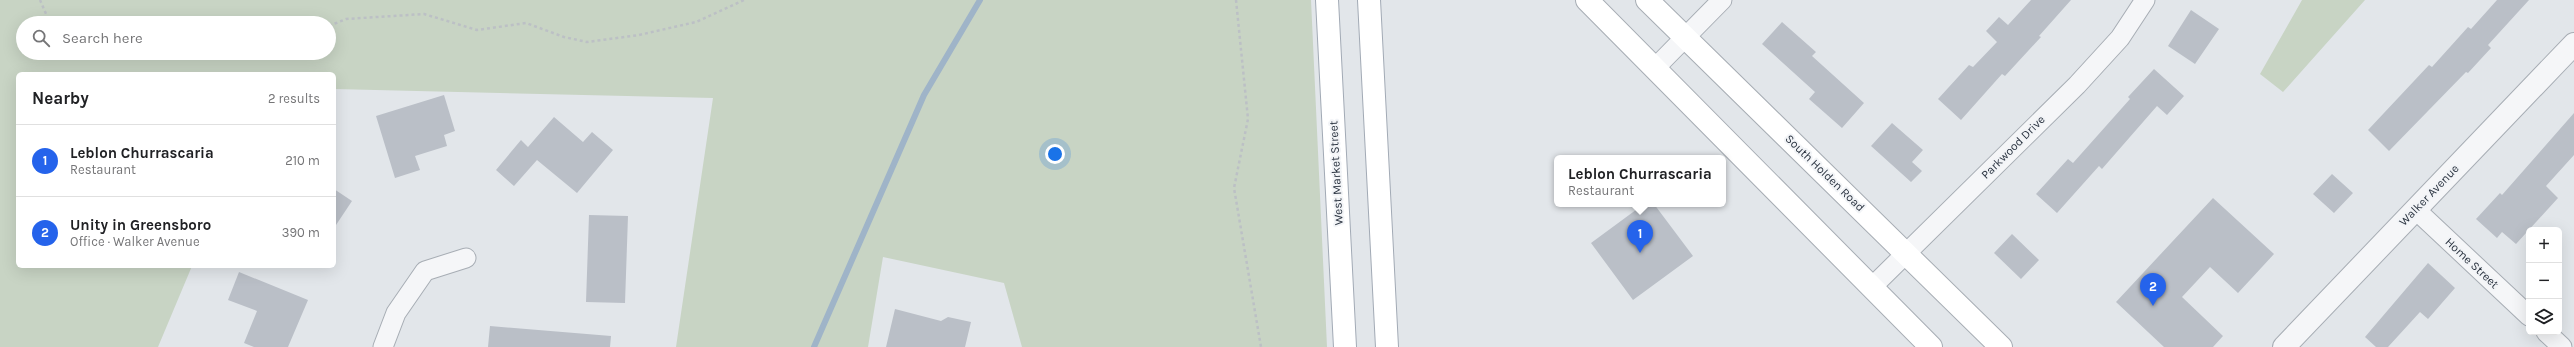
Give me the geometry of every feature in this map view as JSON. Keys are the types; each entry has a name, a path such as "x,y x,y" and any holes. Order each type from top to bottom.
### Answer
{"main road":[{"name":"West Market Street","path":"1327,0 1344,347"},
{"path":"1369,0 1386,347"},
{"path":"1587,0 1656,67 1931,347"},
{"name":"South Holden Road","path":"1647,0 1907,253 2001,347"}],"street":[{"path":"1656,67 1722,0"},
{"name":"Parkwood Drive","path":"1872,287 2077,85 2120,38 2145,0"},
{"name":"Walker Avenue","path":"2284,347 2414,209 2574,44"},
{"name":"Home Street","path":"2414,209 2526,313"},
{"path":"383,347 396,313 426,271 466,258"},
{"path":"2549,335 2562,347"}],"path":[{"path":"40,0 47,16"},
{"path":"336,23 346,19 424,14 477,30 526,23 564,37 587,42 639,35 696,22 744,0"},
{"path":"1236,0 1248,119 1234,188 1261,347"}],"green space":[{"path":"0,0 1311,0 1327,347 1022,347 1004,283 883,257 868,347 676,347 713,98 336,89 336,72 16,72 16,268 191,268 158,347 0,347"},
{"path":"2302,0 2365,0 2283,92 2260,74"}],"building":[{"path":"2031,0 2071,0 2039,36 2041,37 2005,76 2002,74 1961,120 1938,99 1969,65 1973,67 1997,42 1986,31 1999,17 2008,25"},
{"path":"2497,0 2529,0 2488,45 2491,48 2468,73 2466,72 2389,151 2368,130 2429,65 2432,67 2468,27 2471,29"},
{"path":"2191,10 2219,29 2195,64 2168,46"},
{"path":"1782,22 1816,52 1812,56 1864,103 1842,128 1809,99 1815,92 1762,44"},
{"path":"2154,69 2184,96 2167,115 2157,106 2102,169 2099,166 2057,213 2036,194 2068,159 2073,163 2130,99 2128,97"},
{"path":"444,95 455,131 444,135 447,146 415,156 420,170 395,178 376,116"},
{"path":"2574,113 2574,155 2546,186 2558,198 2532,227 2526,227 2526,233 2516,244 2502,232 2497,238 2476,219 2500,193 2502,195"},
{"path":"554,117 583,142 592,132 613,150 577,193 537,160 514,186 496,170 521,140 528,147"},
{"path":"1892,123 1923,150 1912,162 1922,171 1911,182 1871,146"},
{"path":"2332,174 2353,193 2334,213 2313,194"},
{"path":"336,190 352,201 336,225"},
{"path":"2213,198 2274,254 2238,293 2210,267 2182,297 2223,336 2213,347 2164,347 2116,302"},
{"path":"1640,207 1656,207 1693,256 1633,300 1591,243"},
{"path":"589,215 628,216 625,303 586,302"},
{"path":"2012,234 2039,260 2021,279 1994,253"},
{"path":"2428,263 2455,288 2428,319 2420,312 2388,347 2376,347 2365,337"},
{"path":"239,272 308,300 288,347 254,347 244,343 257,311 228,300"},
{"path":"895,309 941,321 948,317 971,322 965,347 886,347"},
{"path":"490,326 611,336 610,347 488,347"}],"waterway":[{"path":"814,347 924,95 980,0"}],"place":[{"name":"Leblon Churrascaria","path":"1640,253"},
{"name":"Unity in Greensboro","path":"2153,306"}]}
